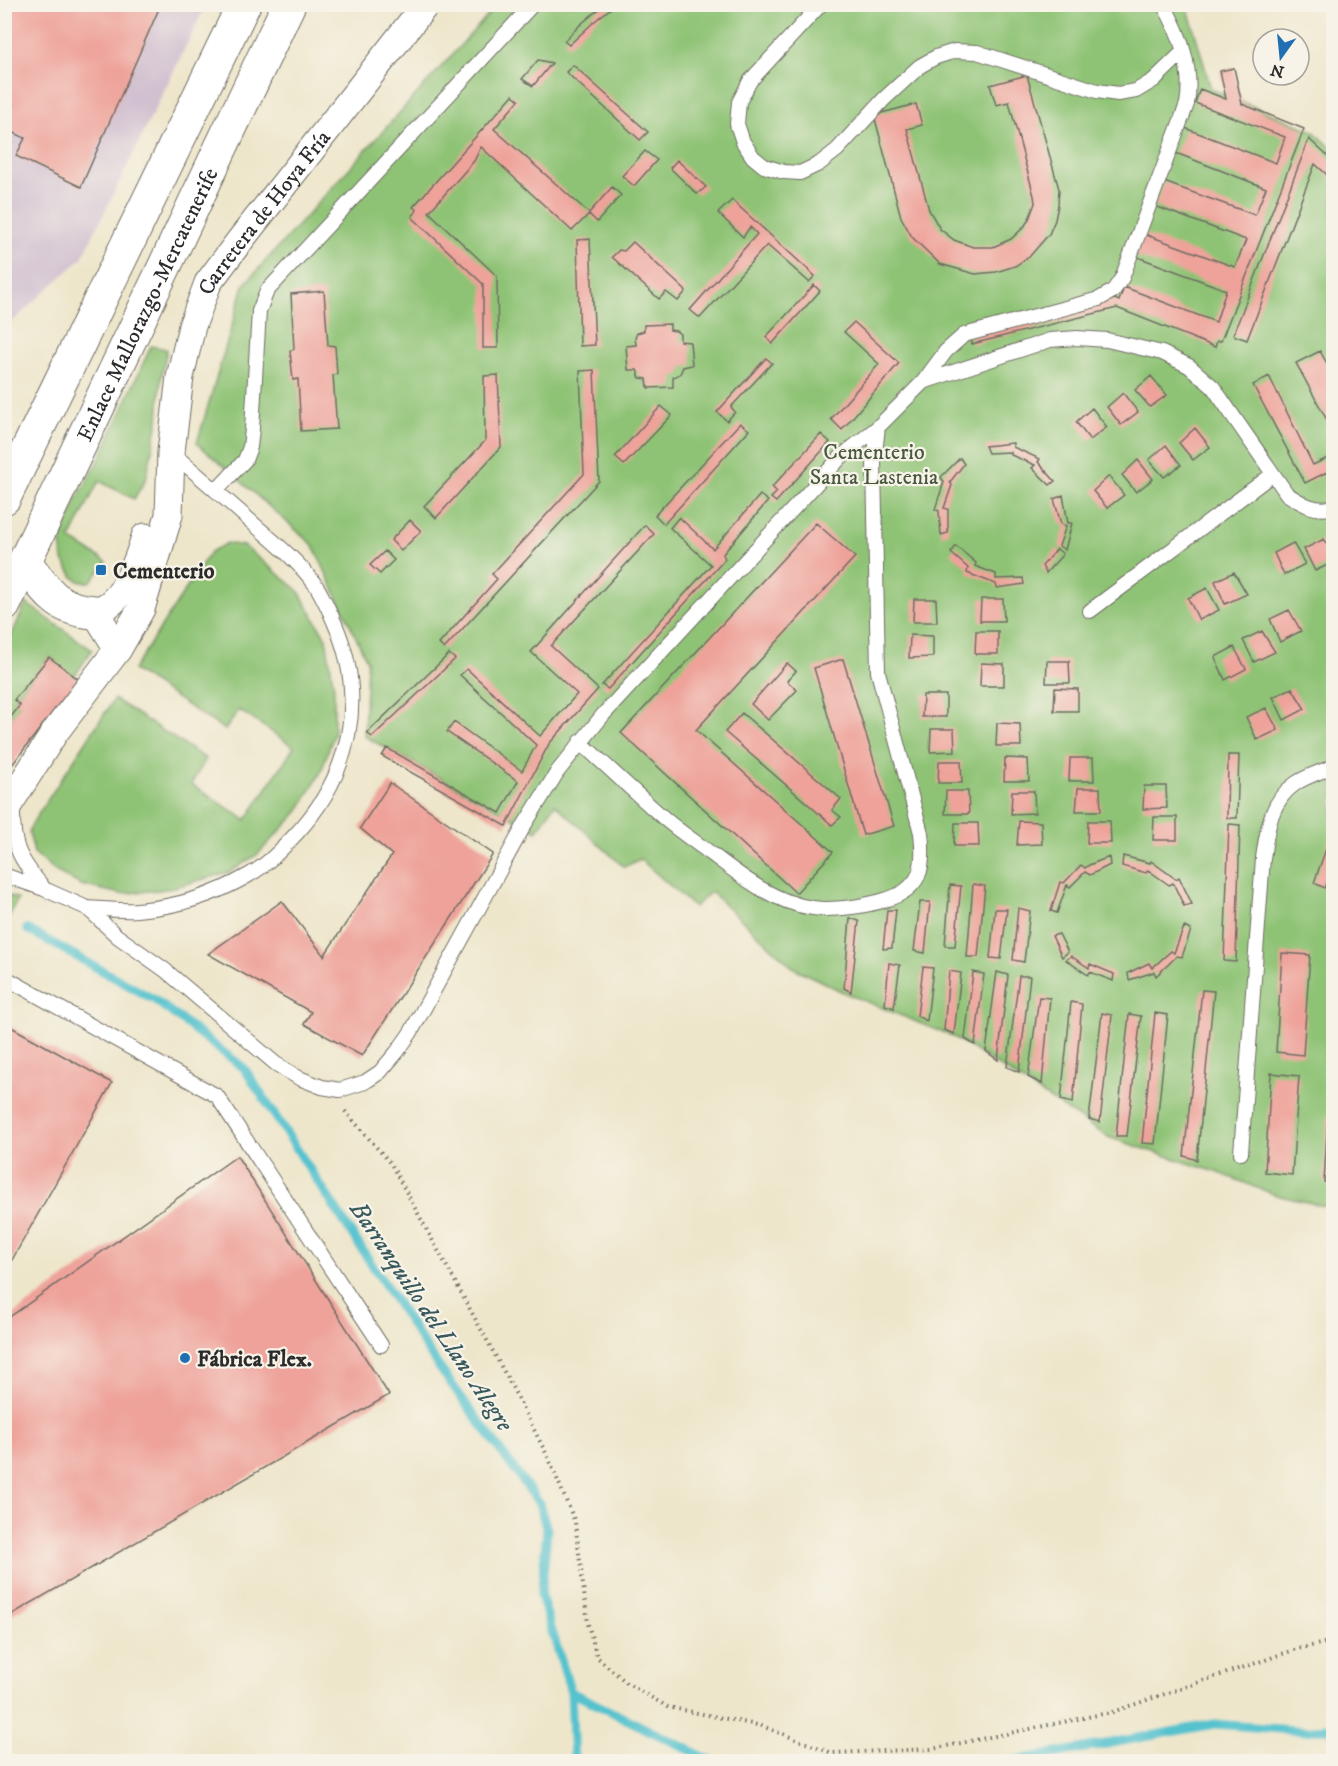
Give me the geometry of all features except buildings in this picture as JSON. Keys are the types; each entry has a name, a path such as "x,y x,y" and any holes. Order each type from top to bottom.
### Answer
{"main road":[{"name":"Enlace Mallorazgo-Mercatenerife","path":"4,498 244,4"},
{"name":"Enlace Mallorazgo-Mercatenerife","path":"4,605 289,4"},
{"path":"25,562 53,598 78,611 95,612"}],"street":[{"name":"Carretera de Hoya Fría","path":"9,806 55,732 118,649 141,609 169,515 171,452 180,377 192,326 208,283 426,4"},
{"name":"Carretera de Hoya Fría","path":"95,612 112,603 122,591 139,558 171,452"},
{"path":"95,612 118,649"}],"lane":[{"path":"216,491 245,460 250,447 259,311 267,291 533,4"},
{"path":"821,4 750,81 739,102 737,124 743,142 753,157 764,166 784,172 800,172 819,164 837,150 884,99 920,66 936,57 955,51 977,52 1097,91 1118,94 1136,91 1154,80 1183,52"},
{"path":"4,874 87,908 117,936 165,970 276,1064 299,1078 322,1087 340,1090 365,1082 380,1072 411,1032 525,824 558,771 603,715 841,458 878,427 923,382 946,351 964,335 1099,299 1113,291 1122,278 1187,104 1190,90 1183,52 1172,20 1163,4"},
{"path":"923,382 1050,340 1077,338 1107,340 1162,353 1189,366 1213,387 1287,494 1305,506 1325,510 1334,507"},
{"path":"580,742 666,820 729,867 785,901 813,909 838,908 898,897 912,886 921,872 924,853 921,833 878,672 874,462 878,427"},
{"path":"87,908 134,910 177,903 209,894 248,876 266,864 318,807 335,778 350,730 352,709 347,662 340,636 317,588 297,563 171,452"},
{"path":"1090,611 1273,474"},
{"path":"1241,1153 1267,827 1277,801 1289,789 1334,766"},
{"path":"9,806 17,850 27,868 44,889"},
{"path":"4,977 218,1096 381,1345"}],"path":[{"path":"340,1090 342,1107 391,1164 548,1457 575,1522 588,1624 597,1657 628,1684 668,1707 762,1726 832,1753 932,1749 1112,1712 1297,1649 1334,1641"}],"shaded area":[{"path":"5,5 206,5 82,258 5,328"}],"green space":[{"name":"Cementerio Santa Lastenia","path":"497,5 1187,5 1211,89 1313,131 1333,149 1333,1208 1276,1195 1222,1174 1108,1137 954,1037 845,993 794,968 711,892 694,907 640,859 624,867 555,804 537,831 364,736 367,661 313,545 197,443 244,285"},
{"path":"151,346 167,349 161,379 158,422 146,479 134,499 99,481 70,539 107,562 90,582 81,582 73,577 63,560 61,541 77,498 100,458"},
{"path":"227,543 244,546 298,590 326,638 334,688 334,734 321,772 298,812 258,854 230,872 167,889 121,894 81,885 55,871 34,853 29,832 33,822 114,699 206,759 191,784 246,820 294,747 239,710 225,730 133,670 210,552"},
{"path":"26,603 92,650 74,677 49,657 14,700 20,705 5,726 5,650"},
{"path":"4,894 18,899 5,924"}],"waterway":[{"name":"Barranquillo del Llano Alegre","path":"27,929 155,1000 244,1068 436,1363 539,1503 547,1530 541,1596 571,1692 574,1762"},
{"name":"Barranquillo del Llano Alegre","path":"571,1692 714,1762"},
{"name":"Barranquillo del Llano Alegre","path":"1009,1762 1214,1724 1307,1731 1334,1727"}],"place":[{"name":"Cementerio","path":"101,570"},
{"name":"Fábrica Flex.","path":"185,1358"}]}
